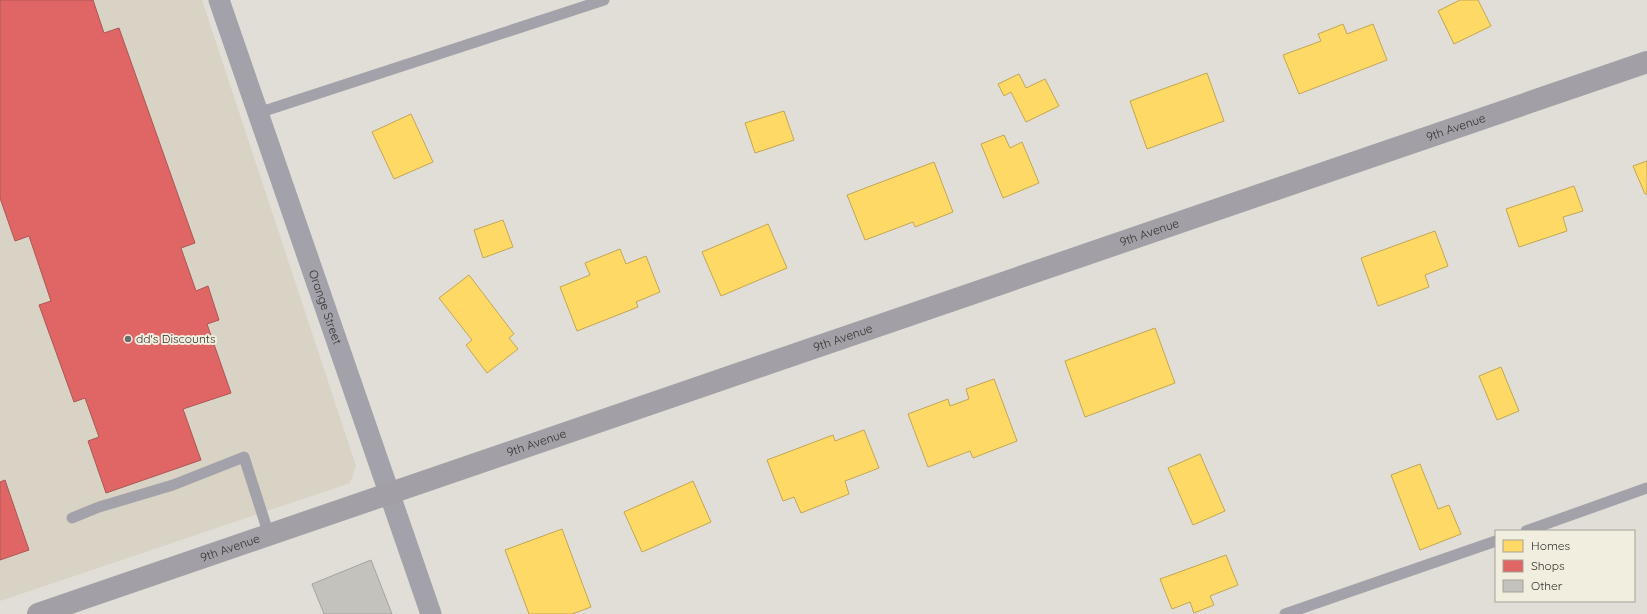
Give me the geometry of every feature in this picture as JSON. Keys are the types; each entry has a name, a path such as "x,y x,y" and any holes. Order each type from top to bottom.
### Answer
{"street":[{"name":"Orange Street","path":"219,0 431,614"},
{"name":"9th Avenue","path":"38,614 1647,62"}],"lane":[{"path":"258,113 604,0"},
{"path":"72,518 99,507 173,485 244,457 269,535"},
{"path":"1529,530 1647,488"},
{"path":"1286,614 1495,541"}],"shaded area":[{"path":"0,0 202,0 356,466 350,483 0,601"}],"building: Homes":[{"path":"1460,0 1478,0 1491,26 1454,44 1438,11"},
{"path":"1343,24 1347,34 1373,24 1387,60 1299,94 1283,55 1321,41 1318,34"},
{"path":"1207,73 1224,121 1147,149 1130,101"},
{"path":"1019,74 1026,88 1045,79 1059,106 1026,122 1011,92 1004,96 998,84"},
{"path":"784,111 794,140 755,153 745,123"},
{"path":"411,114 433,162 394,179 372,132"},
{"path":"1004,135 1010,148 1022,142 1039,183 1003,198 981,144"},
{"path":"1647,161 1647,194 1645,194 1633,166"},
{"path":"934,162 953,212 915,227 913,222 865,240 847,195"},
{"path":"1574,186 1583,211 1563,217 1567,231 1519,247 1506,209"},
{"path":"503,220 513,247 483,258 474,230"},
{"path":"768,224 787,268 721,296 702,252"},
{"path":"1435,231 1448,266 1425,275 1429,287 1378,306 1361,258"},
{"path":"620,249 626,264 646,256 660,292 636,302 638,307 577,331 560,287 590,275 585,263"},
{"path":"469,275 514,334 509,338 518,349 487,373 466,345 472,340 439,298"},
{"path":"1155,328 1175,383 1085,417 1065,361"},
{"path":"1501,367 1519,411 1497,420 1479,376"},
{"path":"994,379 1017,441 973,458 970,451 928,467 908,414 948,399 950,406 969,399 966,389"},
{"path":"864,430 879,468 845,481 849,494 801,513 794,497 783,501 767,460 833,435 835,441"},
{"path":"1200,454 1225,511 1193,525 1168,468"},
{"path":"1420,464 1438,509 1449,505 1461,534 1420,550 1391,475"},
{"path":"693,481 711,522 642,552 624,512"},
{"path":"562,529 591,607 572,614 529,614 505,550"},
{"path":"1226,555 1238,585 1210,596 1214,605 1194,613 1190,602 1172,609 1160,579"}],"building: Shops":[{"path":"0,0 93,0 104,33 119,28 195,243 181,248 196,291 208,286 219,320 207,324 231,393 183,409 201,460 106,493 88,441 99,437 85,398 74,402 39,305 51,301 29,236 15,241 0,198"},
{"path":"5,480 29,550 0,560 0,482"}],"building: Other":[{"path":"371,560 392,614 324,614 312,584"}],"place":[{"name":"dd's Discounts","path":"128,339"}]}
